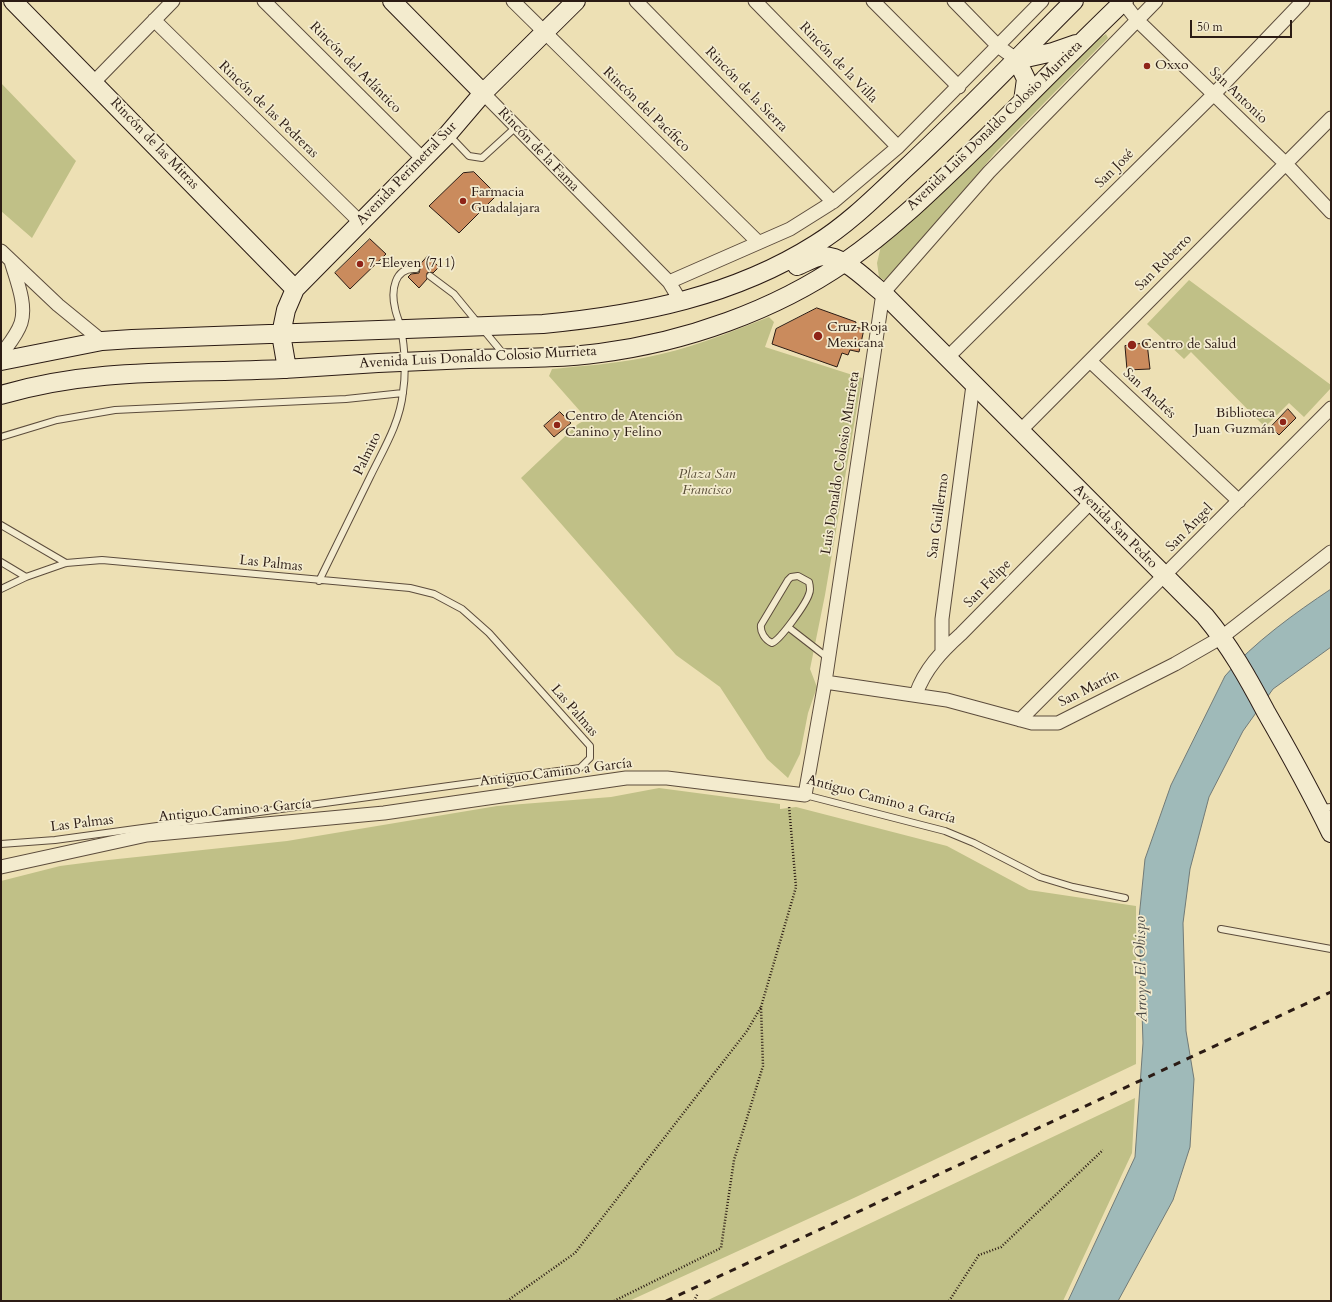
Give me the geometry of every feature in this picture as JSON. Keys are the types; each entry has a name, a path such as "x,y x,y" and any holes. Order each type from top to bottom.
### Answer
{"main road":[{"name":"Rincón de las Mitras","path":"13,1 94,82 295,289"},
{"name":"Rincón de la Fama","path":"392,1 483,94"},
{"name":"Avenida Perimetral Sur","path":"287,369 282,334 286,310 295,289 424,159 483,94 576,1"},
{"path":"1,361 102,341 401,328 544,324 580,321 650,310 717,291 769,269 816,244 855,216 917,158 1017,60 1074,1"},
{"name":"Avenida Luis Donaldo Colosio Murrieta","path":"1,395 62,381 133,372 287,369 404,361 524,358 600,353 666,340 717,325 767,306 844,263 937,186 1079,43 1123,1"},
{"path":"1017,60 1053,52 1079,43"},
{"path":"1017,60 1026,79 1023,101"},
{"name":"Avenida San Pedro","path":"769,269 791,268 824,256 844,263 883,293 973,385 1206,616 1237,659 1304,779 1325,808 1331,833"}],"street":[{"path":"94,82 173,1"},
{"name":"Rincón del Atlántico","path":"264,1 424,159"},
{"name":"Rincón del Pacífico","path":"513,1 758,242"},
{"name":"Rincón de la Sierra","path":"636,1 834,202"},
{"name":"Rincón de la Villa","path":"755,1 898,147"},
{"path":"874,1 959,87"},
{"path":"954,1 998,46 1017,60"},
{"path":"669,282 790,229 834,202 898,147 959,87 1042,1"},
{"name":"San Antonio","path":"1123,1 1137,20 1286,164 1331,212"},
{"path":"883,293 989,172 1156,1"},
{"name":"San José","path":"947,358 1214,94 1303,1"},
{"name":"Rincón de las Pedreras","path":"154,20 360,222"},
{"name":"Rincón de la Fama","path":"483,94 669,282 681,302"},
{"name":"San Roberto","path":"1020,431 1331,118"},
{"path":"1,251 58,305 102,341"},
{"path":"1,355 14,337 21,322 22,300 11,261"},
{"name":"Luis Donaldo Colosio Murrieta","path":"805,795 825,682 883,293"},
{"name":"San Andrés","path":"1090,360 1239,501"},
{"name":"San Guillermo","path":"942,652 942,619 973,385"},
{"name":"San Ángel","path":"1020,720 1331,408"},
{"name":"San Felipe","path":"916,694 922,677 942,652 1091,502"},
{"name":"San Martín","path":"825,682 916,694 947,700 1020,720 1045,724 1058,722 1175,664 1222,637 1331,552"},
{"name":"Antiguo Camino a García","path":"1,867 147,835 384,812 626,778 667,778 805,795"}],"lane":[{"path":"448,134 468,156 482,158 516,127"},
{"name":"Palmito","path":"319,580 394,428 403,392 404,361 401,328 395,310 393,290 396,279 405,269 416,269"},
{"path":"430,276 454,294 507,358"},
{"path":"1,437 57,420 115,410 346,399 403,392"},
{"path":"1,525 66,563"},
{"name":"Las Palmas","path":"1,589 26,577 66,563 102,560 410,588 434,594 462,609 489,633 590,746 590,758 580,768 55,840 1,844"},
{"path":"1,562 26,577"},
{"path":"798,576 809,582 809,594 788,627 776,642 772,643 768,641 761,629 761,625 788,580 791,577 798,576"},
{"path":"788,627 828,658"},
{"name":"Antiguo Camino a García","path":"805,795 945,832 974,843 1040,877 1073,887 1125,898"},
{"path":"1221,929 1331,949"}],"path":[{"path":"507,1301 575,1253 747,1031 761,1007 796,887 788,794"},
{"path":"614,1301 721,1248 734,1160 763,1066 761,1007"},
{"path":"949,1301 979,1255 1001,1247 1103,1150"},
{"path":"694,1301 698,1292"}],"green space":[{"path":"1106,34 1108,38 995,153 893,276 884,280 879,277 877,263 881,246 949,186 1097,40"},
{"path":"1,83 76,161 32,238 1,211"},
{"path":"1189,280 1331,385 1331,388 1304,417 1289,403 1265,427 1191,352 1184,359 1147,324"},
{"name":"Plaza San Francisco","path":"769,317 774,322 765,347 862,378 825,595 810,669 817,687 808,713 800,754 788,778 767,759 720,687 676,655 521,478 578,424 587,419 549,376 552,369 598,365 659,355 707,340"},
{"path":"659,788 780,804 780,809 796,807 947,846 1029,890 1136,906 1136,1064 856,1197 629,1301 1,1301 1,881 60,866 287,841 497,806 611,797"},
{"path":"1135,1098 1132,1153 1063,1301 706,1301"}],"water":[{"name":"Arroyo El Obispo","path":"1331,589 1331,647 1273,689 1243,731 1209,797 1190,869 1183,923 1186,1031 1194,1079 1190,1147 1173,1200 1118,1301 1068,1301 1135,1157 1143,1043 1139,918 1145,859 1171,785 1225,676 1261,640 1289,618"}],"building":[{"name":"Farmacia Guadalajara","path":"474,172 497,195 459,233 429,206 463,173"},
{"name":"7-Eleven (711)","path":"370,239 386,254 350,289 335,273"},
{"path":"428,256 439,267 433,273 427,273 427,279 419,288 408,277 411,274 419,273 419,266"},
{"name":"Cruz Roja Mexicana","path":"817,308 856,322 855,327 864,329 859,352 850,350 848,355 842,353 837,367 772,344 776,329"},
{"path":"1147,343 1150,369 1127,370 1125,346"},
{"name":"Biblioteca Juan Guzmán","path":"1288,409 1296,418 1279,435 1271,427"},
{"name":"Centro de Atención Canino y Felino","path":"560,412 571,423 554,437 544,426"}],"railway":[{"path":"666,1301 1331,992"}],"place":[{"name":"Oxxo","path":"1147,66"},
{"name":"Farmacia Guadalajara","path":"463,201"},
{"name":"7-Eleven (711)","path":"360,264"},
{"name":"Cruz Roja Mexicana","path":"818,336"},
{"name":"Centro de Salud","path":"1132,345"},
{"name":"Biblioteca Juan Guzmán","path":"1283,422"},
{"name":"Centro de Atención Canino y Felino","path":"557,425"}]}
